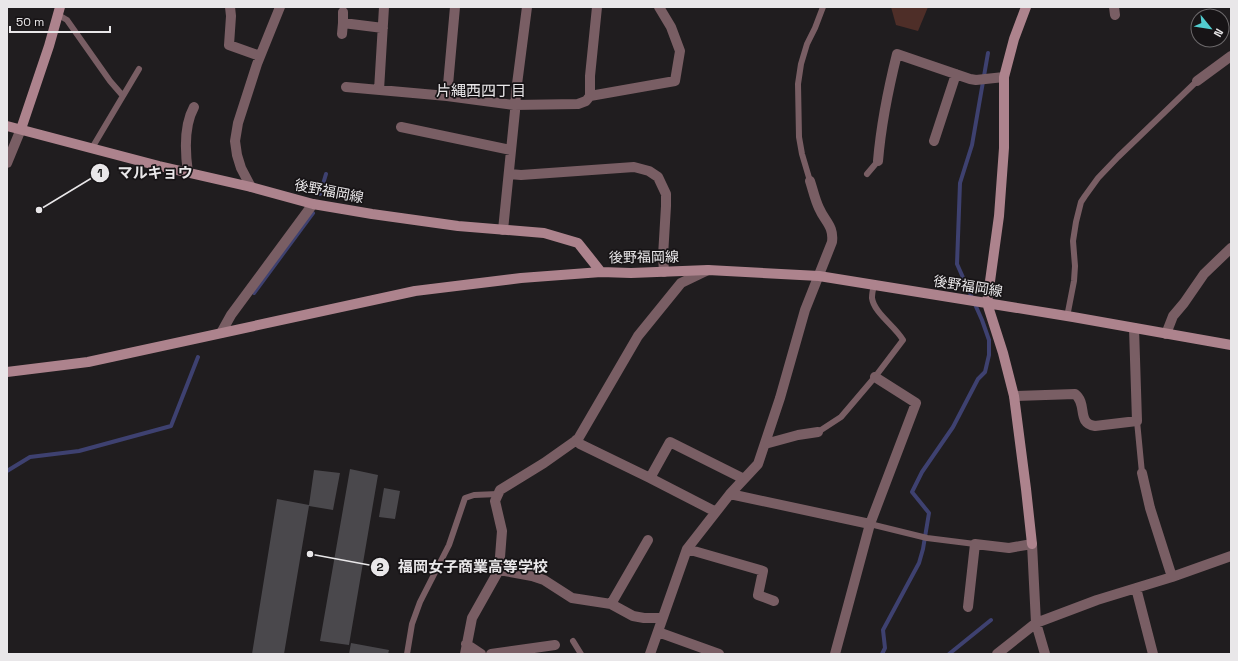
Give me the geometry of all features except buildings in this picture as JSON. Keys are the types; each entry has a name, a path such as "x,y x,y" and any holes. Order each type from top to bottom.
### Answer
{"main road":[{"path":"1026,7 1014,39 1004,77 1003,156 998,216 987,303 1003,353 1014,396 1032,544"},
{"path":"21,129 49,46 59,10"},
{"name":"後野福岡線","path":"7,126 313,204 458,226 544,233 578,243 601,272 708,270 819,276 1067,316 1231,345"},
{"path":"7,372 88,362 415,291 521,278 601,272"}],"street":[{"path":"230,7 231,16 229,45 260,56"},
{"path":"251,187 241,168 237,155 236,141 238,123 260,56 280,7"},
{"path":"379,90 384,7"},
{"path":"447,96 455,7"},
{"path":"503,230 515,111 514,105 527,7"},
{"path":"346,87 447,96 514,105 578,104 586,101 590,96 590,76 597,7"},
{"path":"590,96 675,81 680,51 671,27 659,7"},
{"path":"342,34 343,12"},
{"path":"343,23 383,28"},
{"path":"878,161 880,132 897,54 976,80 1004,77"},
{"path":"1197,81 1231,56"},
{"path":"934,141 956,74"},
{"path":"188,173 188,123 194,107"},
{"path":"401,127 511,150"},
{"path":"7,163 21,129"},
{"path":"509,174 521,175 634,166 658,176 666,194 663,256 664,272"},
{"path":"650,654 687,550 730,494 758,464 765,444 780,398 805,310 832,242 833,235 830,225 819,208 810,181"},
{"path":"221,333 231,315 313,204"},
{"path":"1166,334 1173,316 1204,274 1231,248"},
{"path":"481,654 466,649 472,618 499,570 502,531 495,501 500,490 544,463 576,440 598,406 638,336 681,283 708,270"},
{"path":"1014,396 1075,394 1079,397 1082,403 1084,420 1089,425 1095,426 1137,421 1134,328"},
{"path":"835,654 870,524 916,403 874,377"},
{"path":"765,444 798,434 818,432"},
{"path":"576,440 580,444 716,512"},
{"path":"650,478 670,442 744,479"},
{"path":"1142,473 1150,508 1172,577"},
{"path":"730,494 870,524"},
{"path":"611,604 648,540"},
{"path":"968,607 975,544 1009,548 1032,544 1036,623 1045,654"},
{"path":"687,550 763,571 758,595 774,601"},
{"path":"997,654 1036,623 1097,600 1172,577 1231,556"},
{"path":"499,570 532,576 544,580 572,598 611,604 633,616 644,618 662,618"},
{"path":"1136,588 1153,654"},
{"path":"658,632 719,654"},
{"path":"491,654 554,645"}],"lane":[{"path":"810,181 798,137 798,84 806,44 815,28 823,7"},
{"path":"59,10 110,81 123,96"},
{"path":"92,148 139,68"},
{"path":"1067,316 1074,274 1073,241 1081,202 1103,173 1143,132 1197,81"},
{"path":"867,174 878,161"},
{"path":"818,432 840,416 874,377 902,340 898,332 874,306 872,296 874,285"},
{"path":"1137,421 1142,473"},
{"path":"408,654 412,624 420,602 449,545 466,498 474,495 498,494"},
{"path":"870,524 927,538 975,544"},
{"path":"573,641 581,654"}],"shaded area":[{"path":"891,7 928,7 918,31 896,25"}],"waterway":[{"path":"882,654 885,648 883,630 919,563 923,549 929,513 912,492 922,472 953,427 978,379 985,372 989,355 989,340 982,320 957,264 960,183 972,145 988,53"},
{"path":"320,194 326,174"},
{"path":"254,293 313,213"},
{"path":"7,471 30,457 79,451 171,426 198,357"},
{"path":"949,654 991,620"}],"place":[{"name":"マルキョウ","path":"39,210"},
{"name":"福岡女子商業高等学校","path":"310,554"}],"district":[{"name":"片縄西四丁目","path":"481,91"}]}
